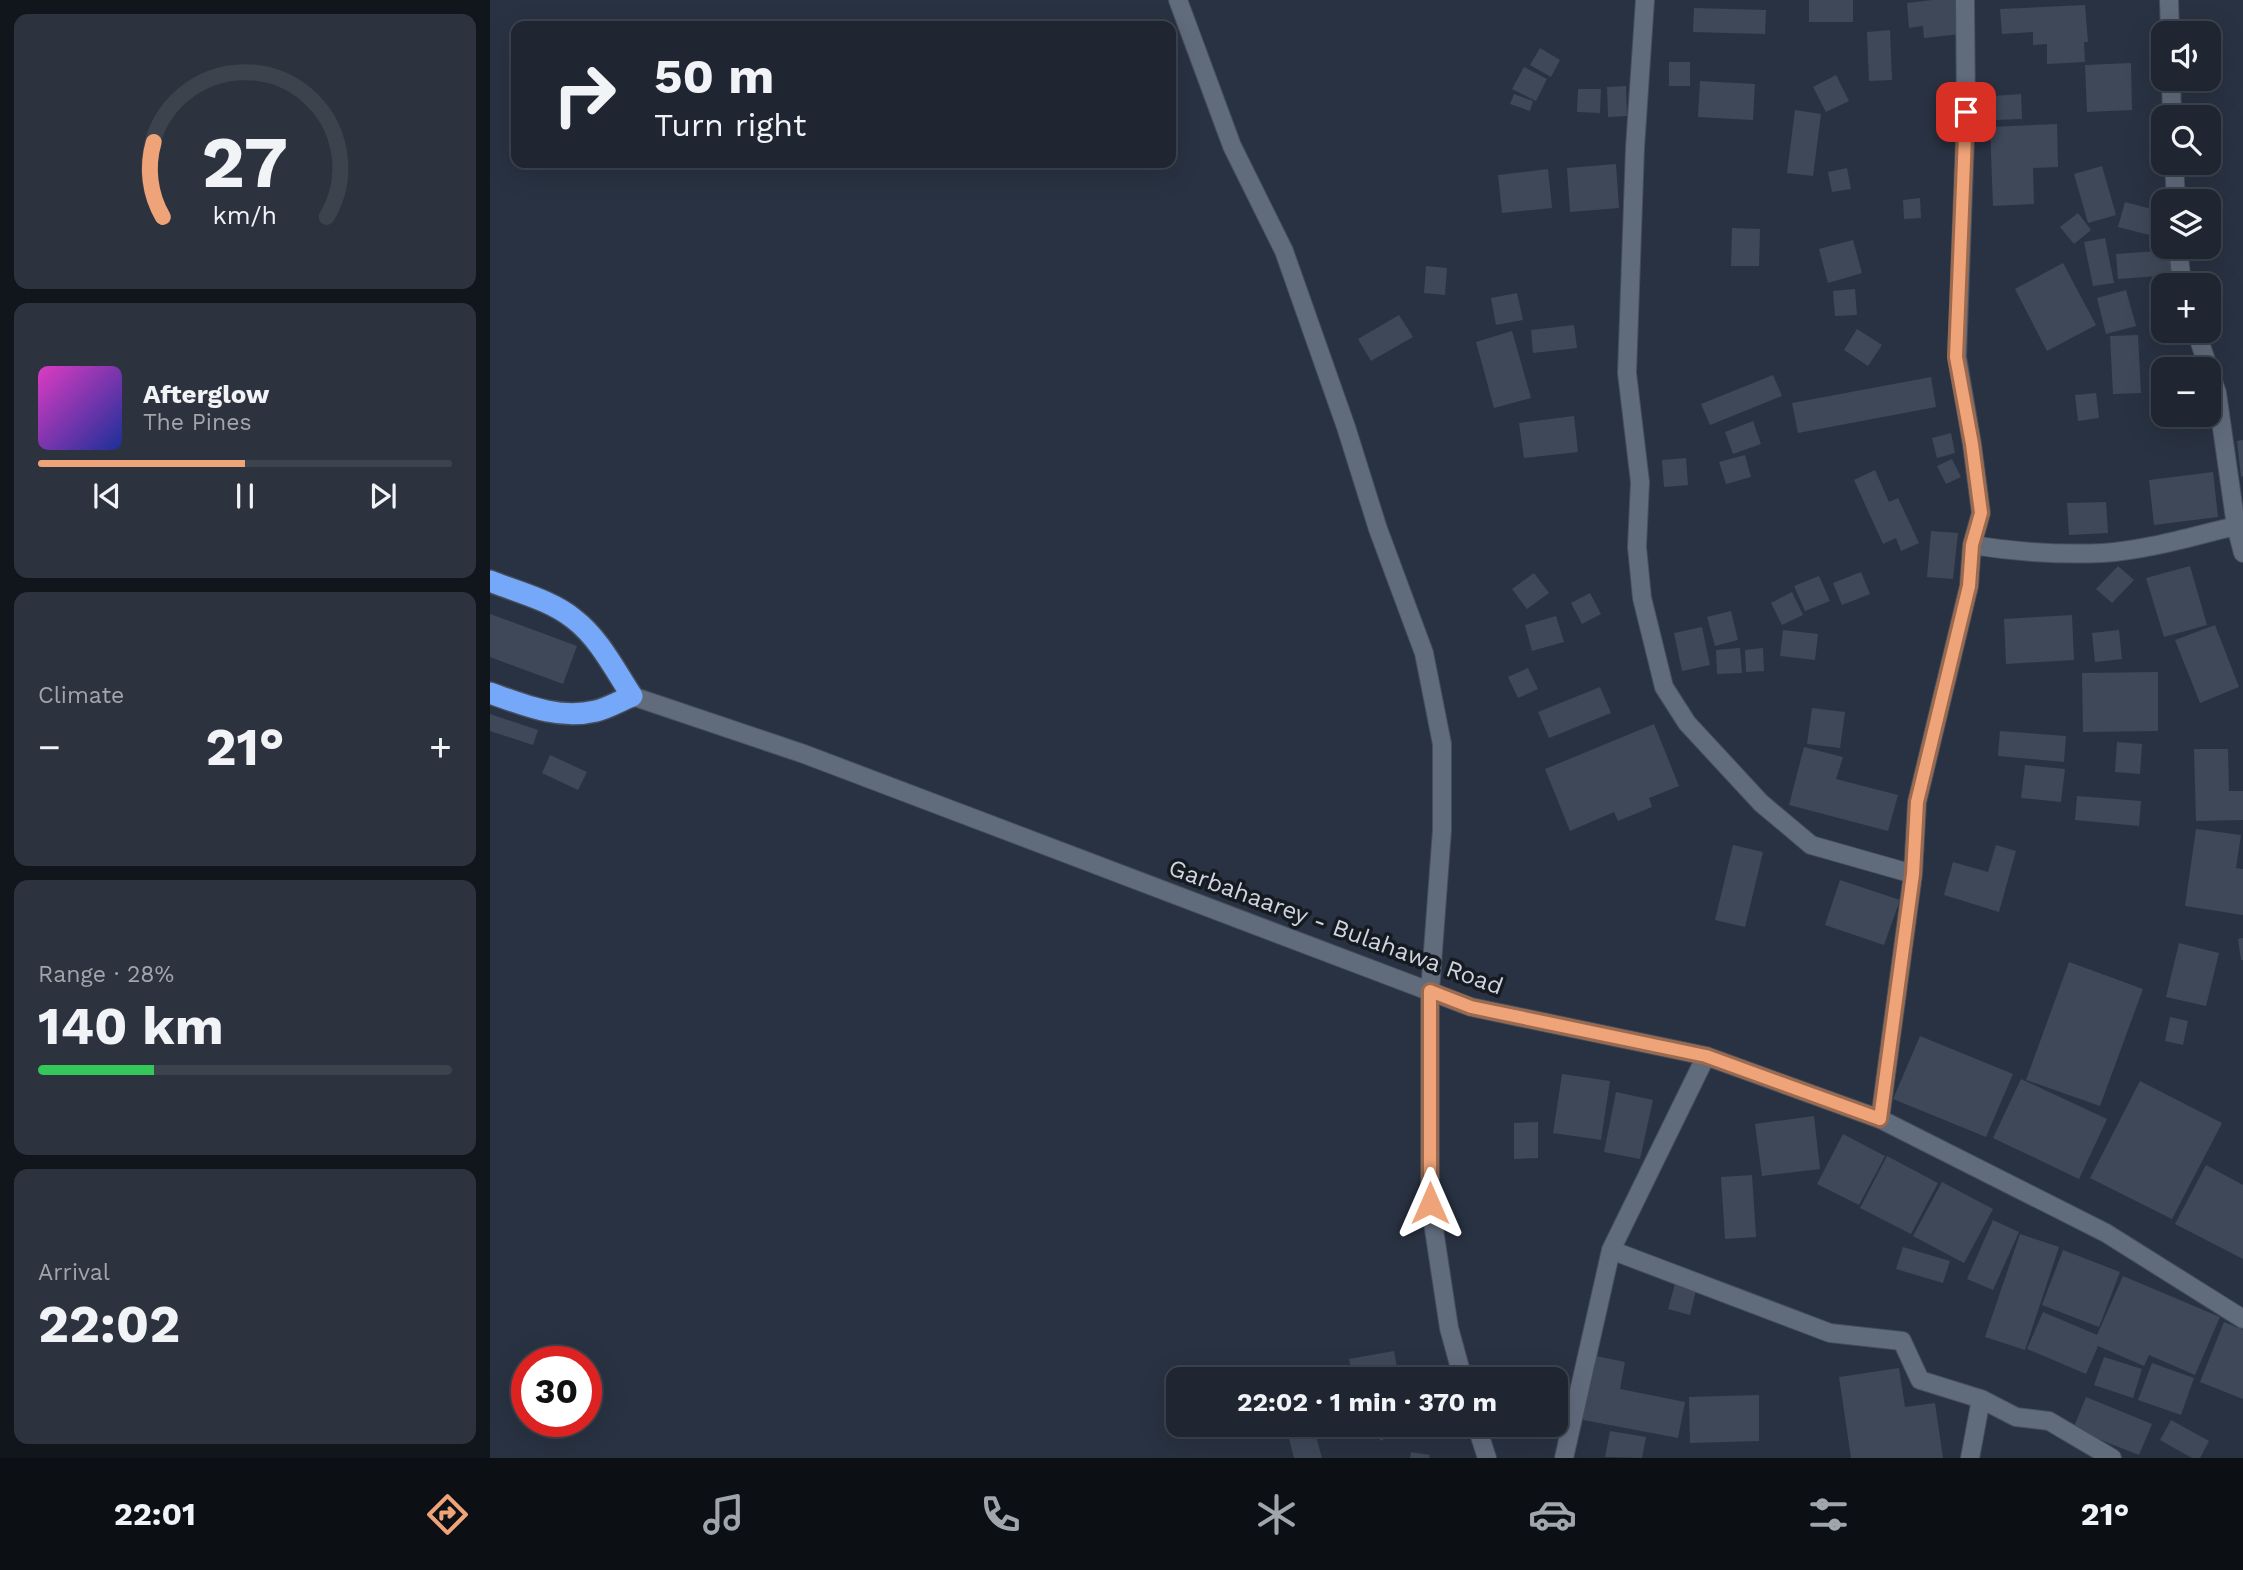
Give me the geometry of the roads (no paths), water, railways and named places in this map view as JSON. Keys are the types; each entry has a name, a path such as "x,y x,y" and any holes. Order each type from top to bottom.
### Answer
{"highway":[{"path":"490,581 543,602 574,618 597,644 632,696 597,710 571,714 540,711 490,693"}],"street":[{"path":"1178,0 1232,146 1284,251 1346,427 1378,529 1424,653 1442,744 1442,830 1430,991 1430,1203 1449,1328 1460,1367"},
{"path":"1645,0 1635,148 1627,373 1640,482 1637,548 1642,598 1664,687 1687,723 1761,803 1811,845 1913,874"},
{"path":"1880,1119 1913,874 1917,802 1969,586 1972,545 1981,513 1956,357 1966,112 1965,0"},
{"path":"2169,0 2170,21"},
{"path":"2200,343 2217,393 2236,526 2243,553"},
{"path":"1972,545 2014,552 2104,553 2161,544 2236,526"},
{"name":"Garbahaarey - Bulahawa Road","path":"632,696 804,754 1471,1007 1706,1056 1880,1119 2106,1233 2243,1318"},
{"path":"1564,1458 1611,1250 1706,1056"},
{"path":"1611,1250 1830,1333 1902,1341 1920,1380 1981,1399 2016,1417 2049,1421 2112,1458"},
{"path":"1970,1458 1981,1399"},
{"path":"1480,1437 1487,1458"}]}
